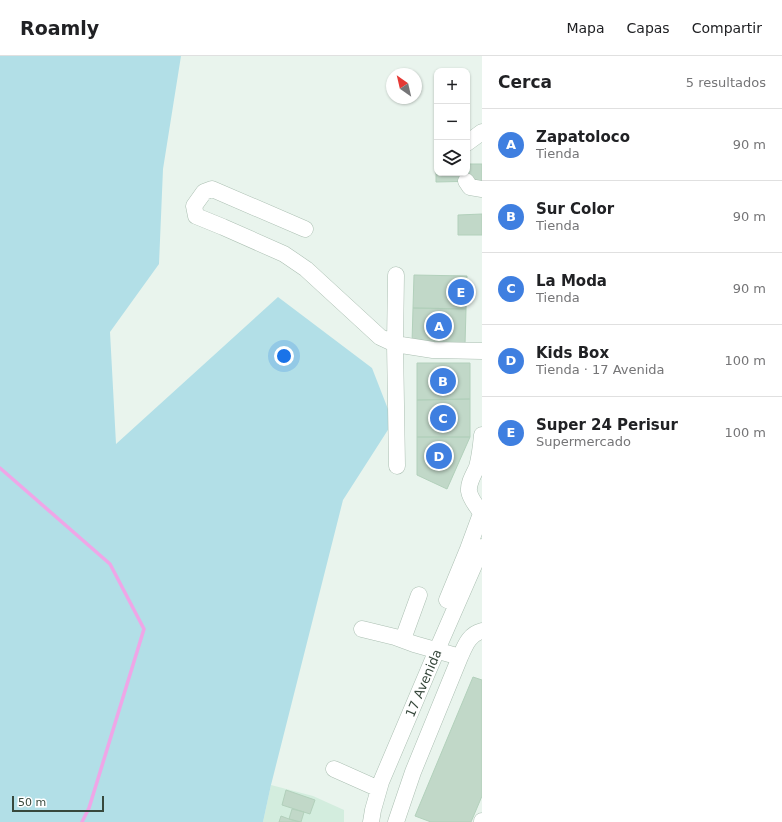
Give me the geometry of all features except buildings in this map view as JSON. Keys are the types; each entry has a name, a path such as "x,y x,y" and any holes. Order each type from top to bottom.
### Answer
{"street":[{"path":"470,141 482,132"},
{"path":"466,181 470,186 482,189"},
{"path":"305,229 212,189 204,192 194,206 196,216 284,254 306,269 380,337 395,344 434,350 482,351"},
{"path":"396,275 395,344 397,466"},
{"path":"437,650 447,601 482,512 471,498 468,490 477,467 482,435"},
{"name":"17 Avenida","path":"371,822 381,782 482,547"},
{"path":"403,639 419,595"},
{"path":"362,629 403,639 414,644 460,657"},
{"name":"17 Avenida","path":"396,822 413,772 460,657 471,637 477,632 482,631"},
{"path":"334,769 379,789"}],"shaded area":[{"path":"0,56 181,56 163,169 159,264 110,332 116,444 278,297 372,368 393,422 343,500 263,822 0,822"},
{"path":"271,785 313,796 344,810 344,822 263,822"}],"waterway":[{"path":"0,468 110,564 144,629 89,808 82,822"}],"place":[{"name":"Super 24 Perisur","path":"461,292"},
{"name":"Zapatoloco","path":"439,326"},
{"name":"Sur Color","path":"443,381"},
{"name":"La Moda","path":"443,418"},
{"name":"Kids Box","path":"439,456"}]}
